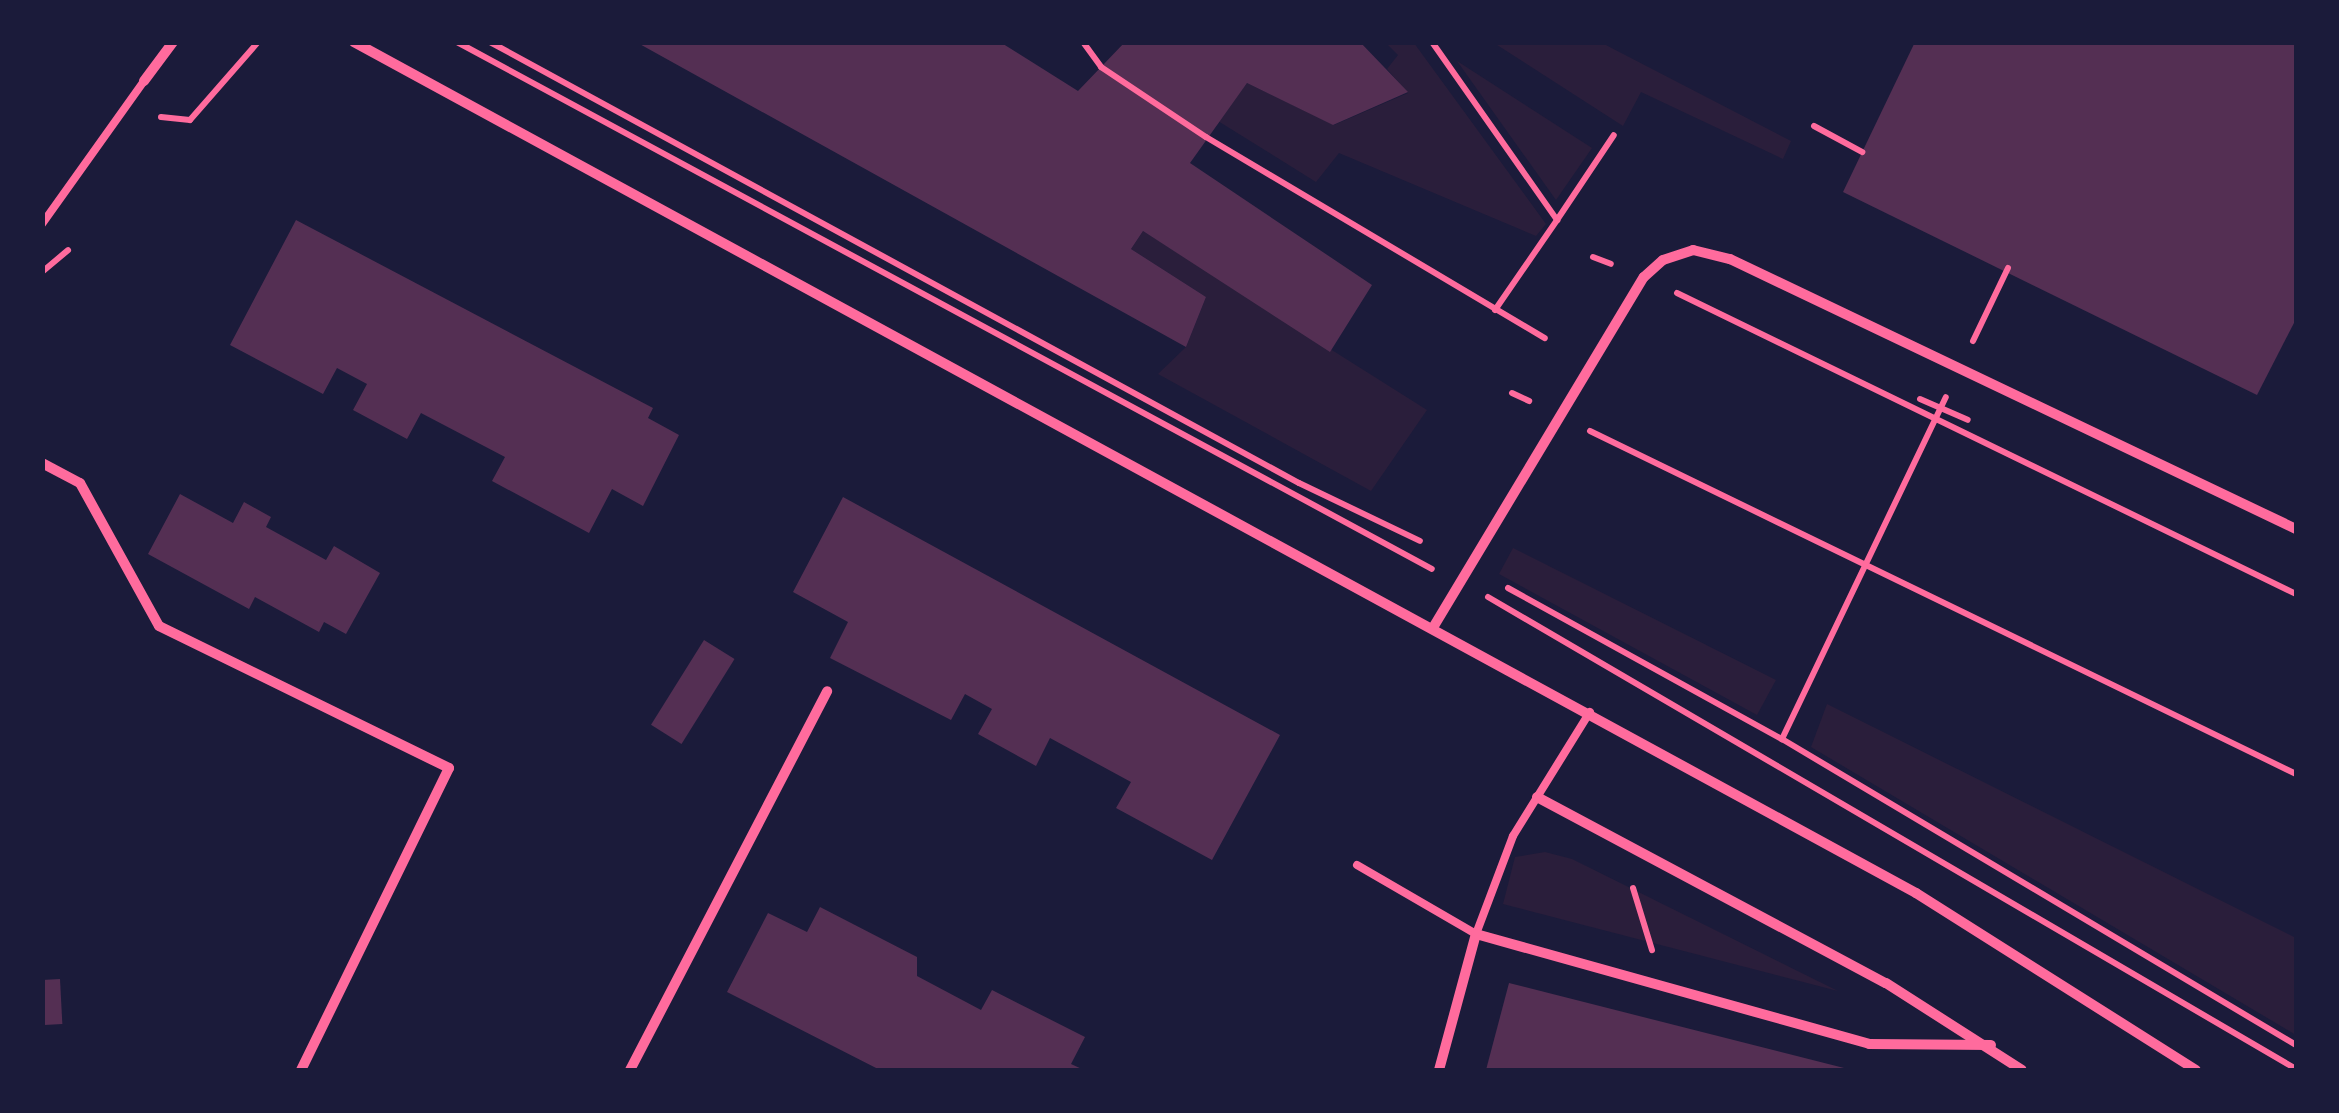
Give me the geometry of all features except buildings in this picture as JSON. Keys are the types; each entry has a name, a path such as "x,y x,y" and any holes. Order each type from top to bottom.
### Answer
{"street":[{"path":"144,81 172,42"},
{"path":"354,42 1434,626 1916,893 2196,1070"},
{"path":"1434,626 1644,277 1678,253 1712,252 2296,529"},
{"path":"42,463 80,483 159,626 450,768 301,1070"},
{"path":"630,1070 827,692"},
{"path":"1537,797 1991,1045 2022,1070"},
{"path":"1439,1070 1476,934 1869,1044 1991,1045"}],"lane":[{"path":"42,224 144,81"},
{"path":"1357,866 1476,934 1504,854 1590,712"}],"path":[{"path":"149,130 164,114 190,120 258,42"},
{"path":"457,42 1462,584 2296,1068"},
{"path":"490,42 1299,483 1420,541"},
{"path":"1083,42 1101,67 1206,137 1545,338"},
{"path":"1432,42 1557,220"},
{"path":"1814,126 1862,152"},
{"path":"1495,310 1614,135"},
{"path":"42,272 75,239"},
{"path":"1593,256 1644,277 1934,422 2296,594"},
{"path":"1782,739 2008,268"},
{"path":"1512,393 2296,774"},
{"path":"1920,399 1968,420"},
{"path":"1508,588 1782,739 2296,1045"},
{"path":"1645,981 1654,941 1632,890 1648,856"}],"shaded area":[{"path":"1386,43 1414,43 1546,224 1536,236 1339,153 1316,182 1218,121 1247,83 1334,125 1408,93 1387,69 1398,55"},
{"path":"1494,43 1602,43 1791,141 1783,159 1641,92 1623,126"},
{"path":"1457,61 1592,148 1556,200"},
{"path":"1143,231 1427,410 1371,491 1158,374 1186,347 1206,297 1131,249"},
{"path":"1513,548 1776,680 1757,715 1499,574"},
{"path":"1827,704 2296,938 2296,1035 1811,747"},
{"path":"1545,852 1572,859 1838,991 1503,904 1515,857"}]}
